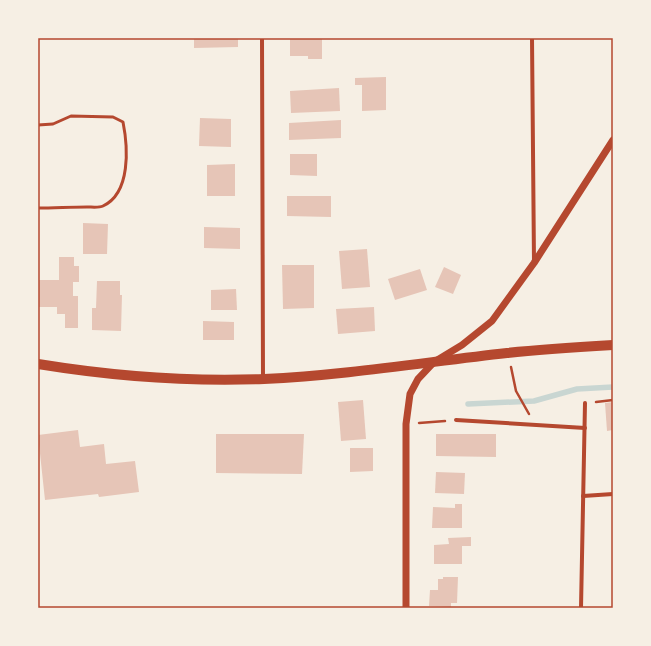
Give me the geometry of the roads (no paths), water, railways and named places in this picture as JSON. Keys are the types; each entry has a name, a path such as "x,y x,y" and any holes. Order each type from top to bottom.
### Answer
{"main road":[{"path":"38,364 73,370 141,376 202,379 263,379 351,373 509,353 613,345"}],"street":[{"path":"262,38 263,379"},
{"path":"532,38 534,263"},
{"path":"406,608 406,424 410,394 418,379 434,362 462,345 492,321 534,263 611,149 613,140"},
{"path":"582,608 585,403"},
{"path":"456,420 585,428"},
{"path":"583,496 613,494"}],"lane":[{"path":"38,125 53,124 71,116 113,117 123,122 126,138 124,179 117,195 102,206 38,208"}],"waterway":[{"path":"468,404 534,401 577,389 613,387"}]}
